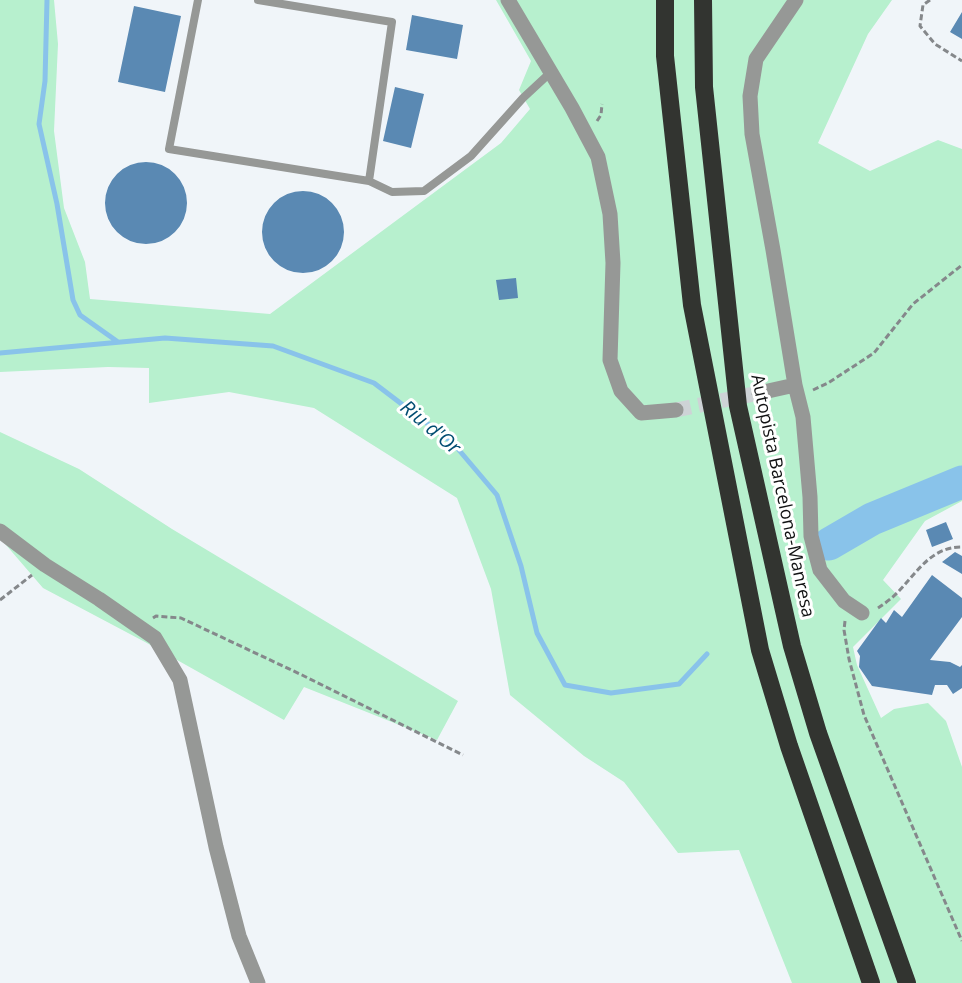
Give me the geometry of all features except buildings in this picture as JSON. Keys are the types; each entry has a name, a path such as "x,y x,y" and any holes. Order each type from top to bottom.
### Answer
{"highway":[{"path":"665,0 665,56 692,305 760,650 789,746 871,983"},
{"name":"Autopista Barcelona-Manresa","path":"703,0 704,87 738,406 792,646 818,733 907,983"}],"street":[{"path":"508,0 552,72 598,157 611,224 613,263 610,360 621,391 641,413 676,410"},
{"path":"796,0 756,59 750,96 752,134 796,391 803,417 811,536 820,570 844,602 862,613"},
{"path":"759,393 796,391"},
{"path":"0,531 45,565 155,638 180,680 216,847 236,925 258,983"}],"lane":[{"path":"198,0 169,150 369,182 392,192 424,191 471,156 523,98 552,72"},
{"path":"258,0 392,22 369,182"}],"path":[{"path":"930,0 923,5 920,26 935,44 962,61"},
{"path":"796,391 828,383 874,353 913,304 962,265"},
{"path":"862,613 876,610 892,598 917,569 934,555 946,550 962,548"},
{"path":"0,600 45,565"},
{"path":"844,602 844,630 864,716 962,942"},
{"path":"139,627 156,616 182,618 463,755"},
{"path":"956,929 962,932"}],"green space":[{"path":"0,0 54,0 58,44 54,131 64,208 85,262 90,299 270,314 501,143 530,109 519,90 531,61 496,0 892,0 868,34 818,143 870,171 938,140 962,149 962,501 925,521 883,580 901,599 853,647 857,665 881,718 894,709 928,703 946,721 962,767 962,983 792,983 739,850 678,853 624,782 584,756 510,695 491,589 457,498 314,408 229,392 149,403 149,368 108,367 0,372"},
{"path":"0,432 79,469 172,529 458,701 437,740 304,687 284,720 43,588 0,538"}],"waterway":[{"path":"47,0 45,81 39,124 57,204 73,300 80,315 118,342"},
{"name":"Riu d'Or","path":"0,353 165,338 273,346 374,383 453,443 497,495 521,566 537,633 565,685 611,693 679,684 707,654"},
{"name":"Riu d'Or","path":"829,544 872,519 962,482"}],"tunnel":[{"path":"676,410 759,393"}]}
